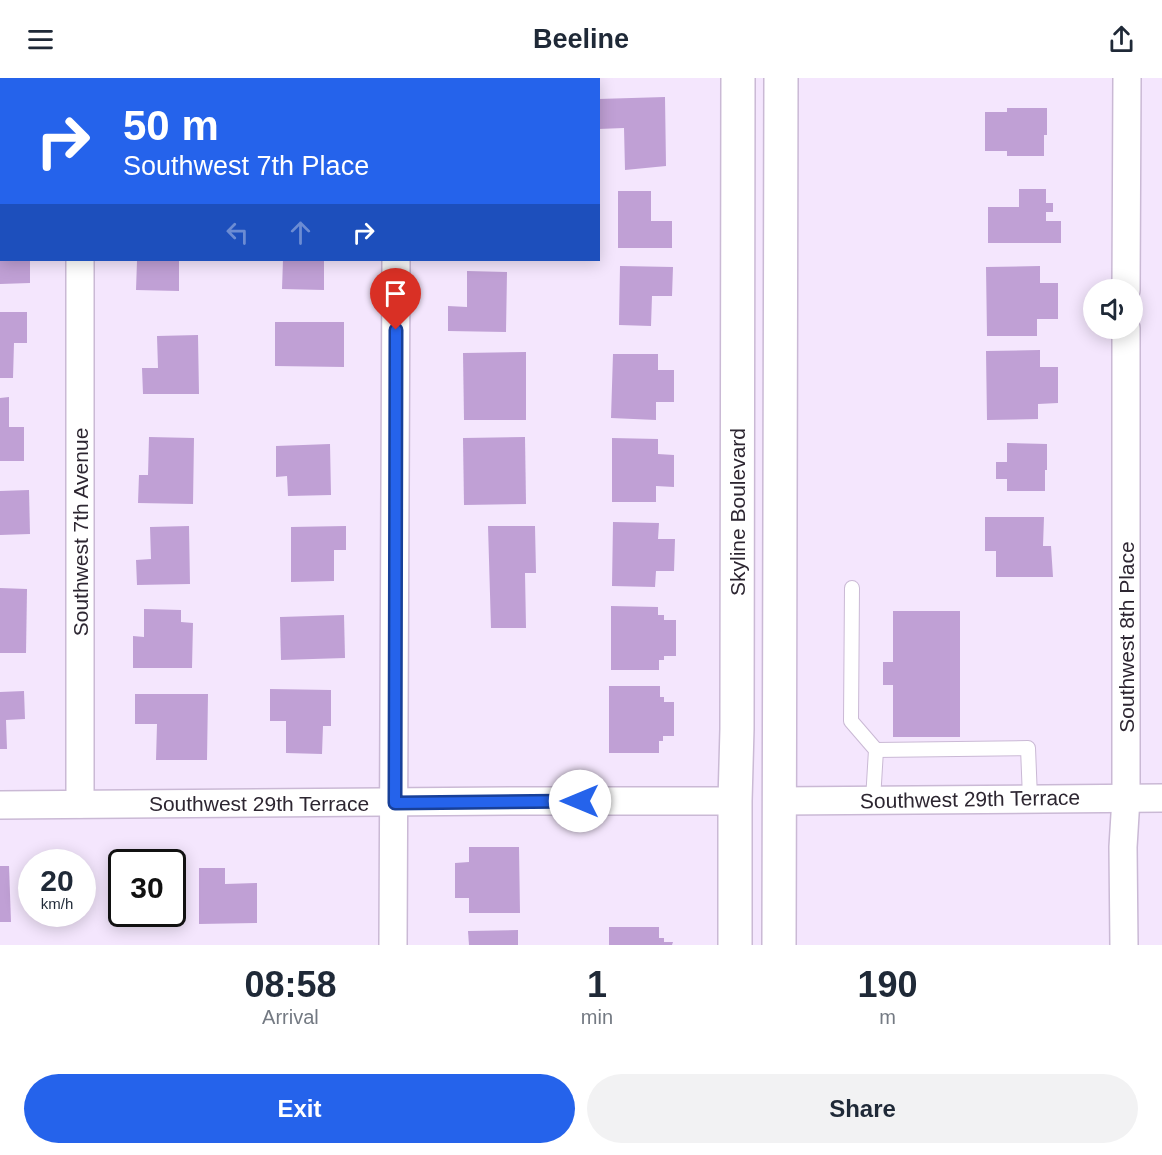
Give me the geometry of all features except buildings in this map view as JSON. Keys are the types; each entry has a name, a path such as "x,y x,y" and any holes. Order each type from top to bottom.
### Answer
{"street":[{"name":"Skyline Boulevard","path":"735,945 738,78"},
{"name":"Skyline Boulevard","path":"779,945 781,78"},
{"path":"1126,78 1126,279"},
{"name":"Southwest 7th Avenue","path":"80,261 80,804"},
{"path":"393,945 396,261"},
{"name":"Southwest 8th Place","path":"1124,945 1126,339"},
{"name":"Southwest 29th Terrace","path":"779,801 1162,798"},
{"path":"735,801 779,801"},
{"name":"Southwest 29th Terrace","path":"0,805 735,801"}],"lane":[{"path":"852,588 850,721 876,750 873,800"},
{"path":"876,750 1028,748 1030,798"}],"route":[{"path":"396,330 395,803 580,801"}]}
